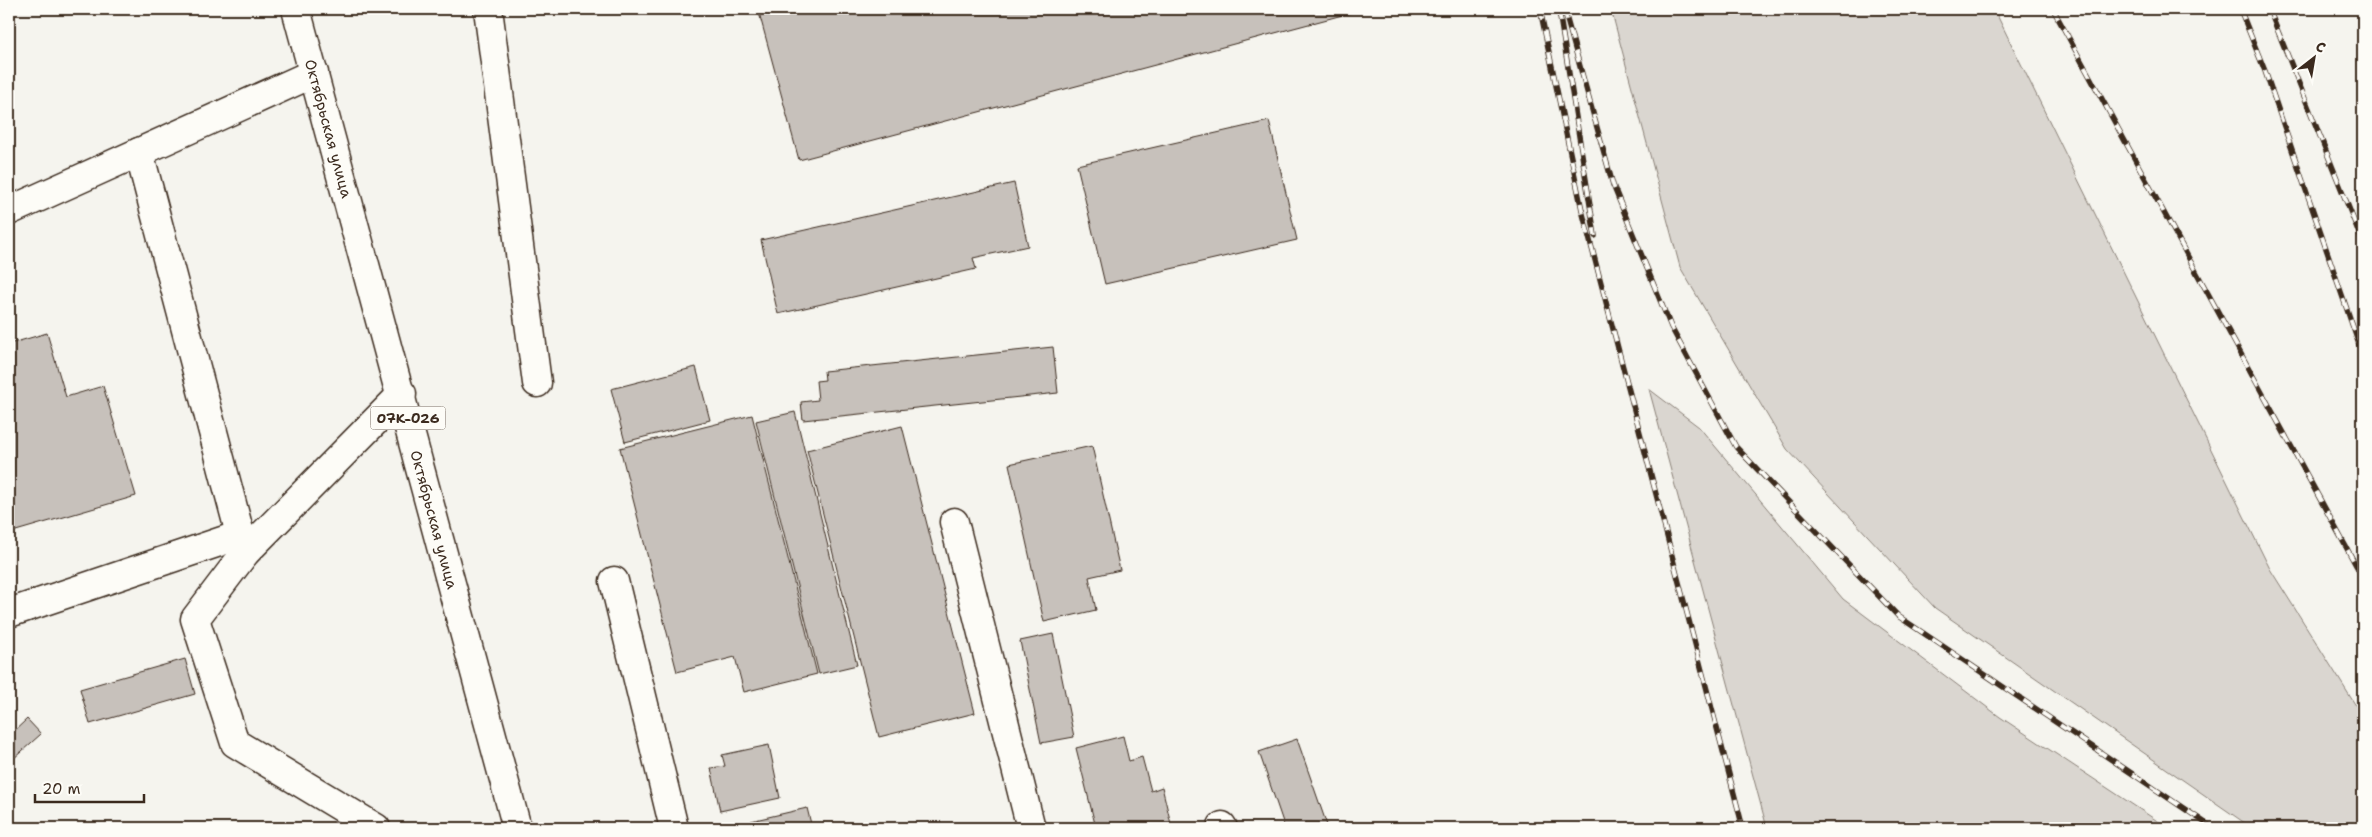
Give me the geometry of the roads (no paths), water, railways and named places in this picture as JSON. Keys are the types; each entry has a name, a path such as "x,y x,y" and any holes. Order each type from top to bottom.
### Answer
{"main road":[{"name":"Октябрьская улица","path":"296,9 402,394 517,828"},
{"path":"488,9 537,383"},
{"path":"9,211 314,73"},
{"path":"139,152 243,544"},
{"path":"376,828 235,743 195,620 243,544 402,394"},
{"path":"954,522 1031,828"},
{"path":"9,613 243,544"},
{"path":"614,582 674,828"}],"railway":[{"path":"1540,9 1582,210 1743,828"},
{"path":"1564,9 1613,185 1671,327 1736,447 1898,616 2213,828"},
{"path":"2053,9 2363,578"},
{"path":"2240,9 2265,71 2363,356"},
{"path":"2269,9 2363,243"},
{"path":"1559,11 1595,236"}]}
